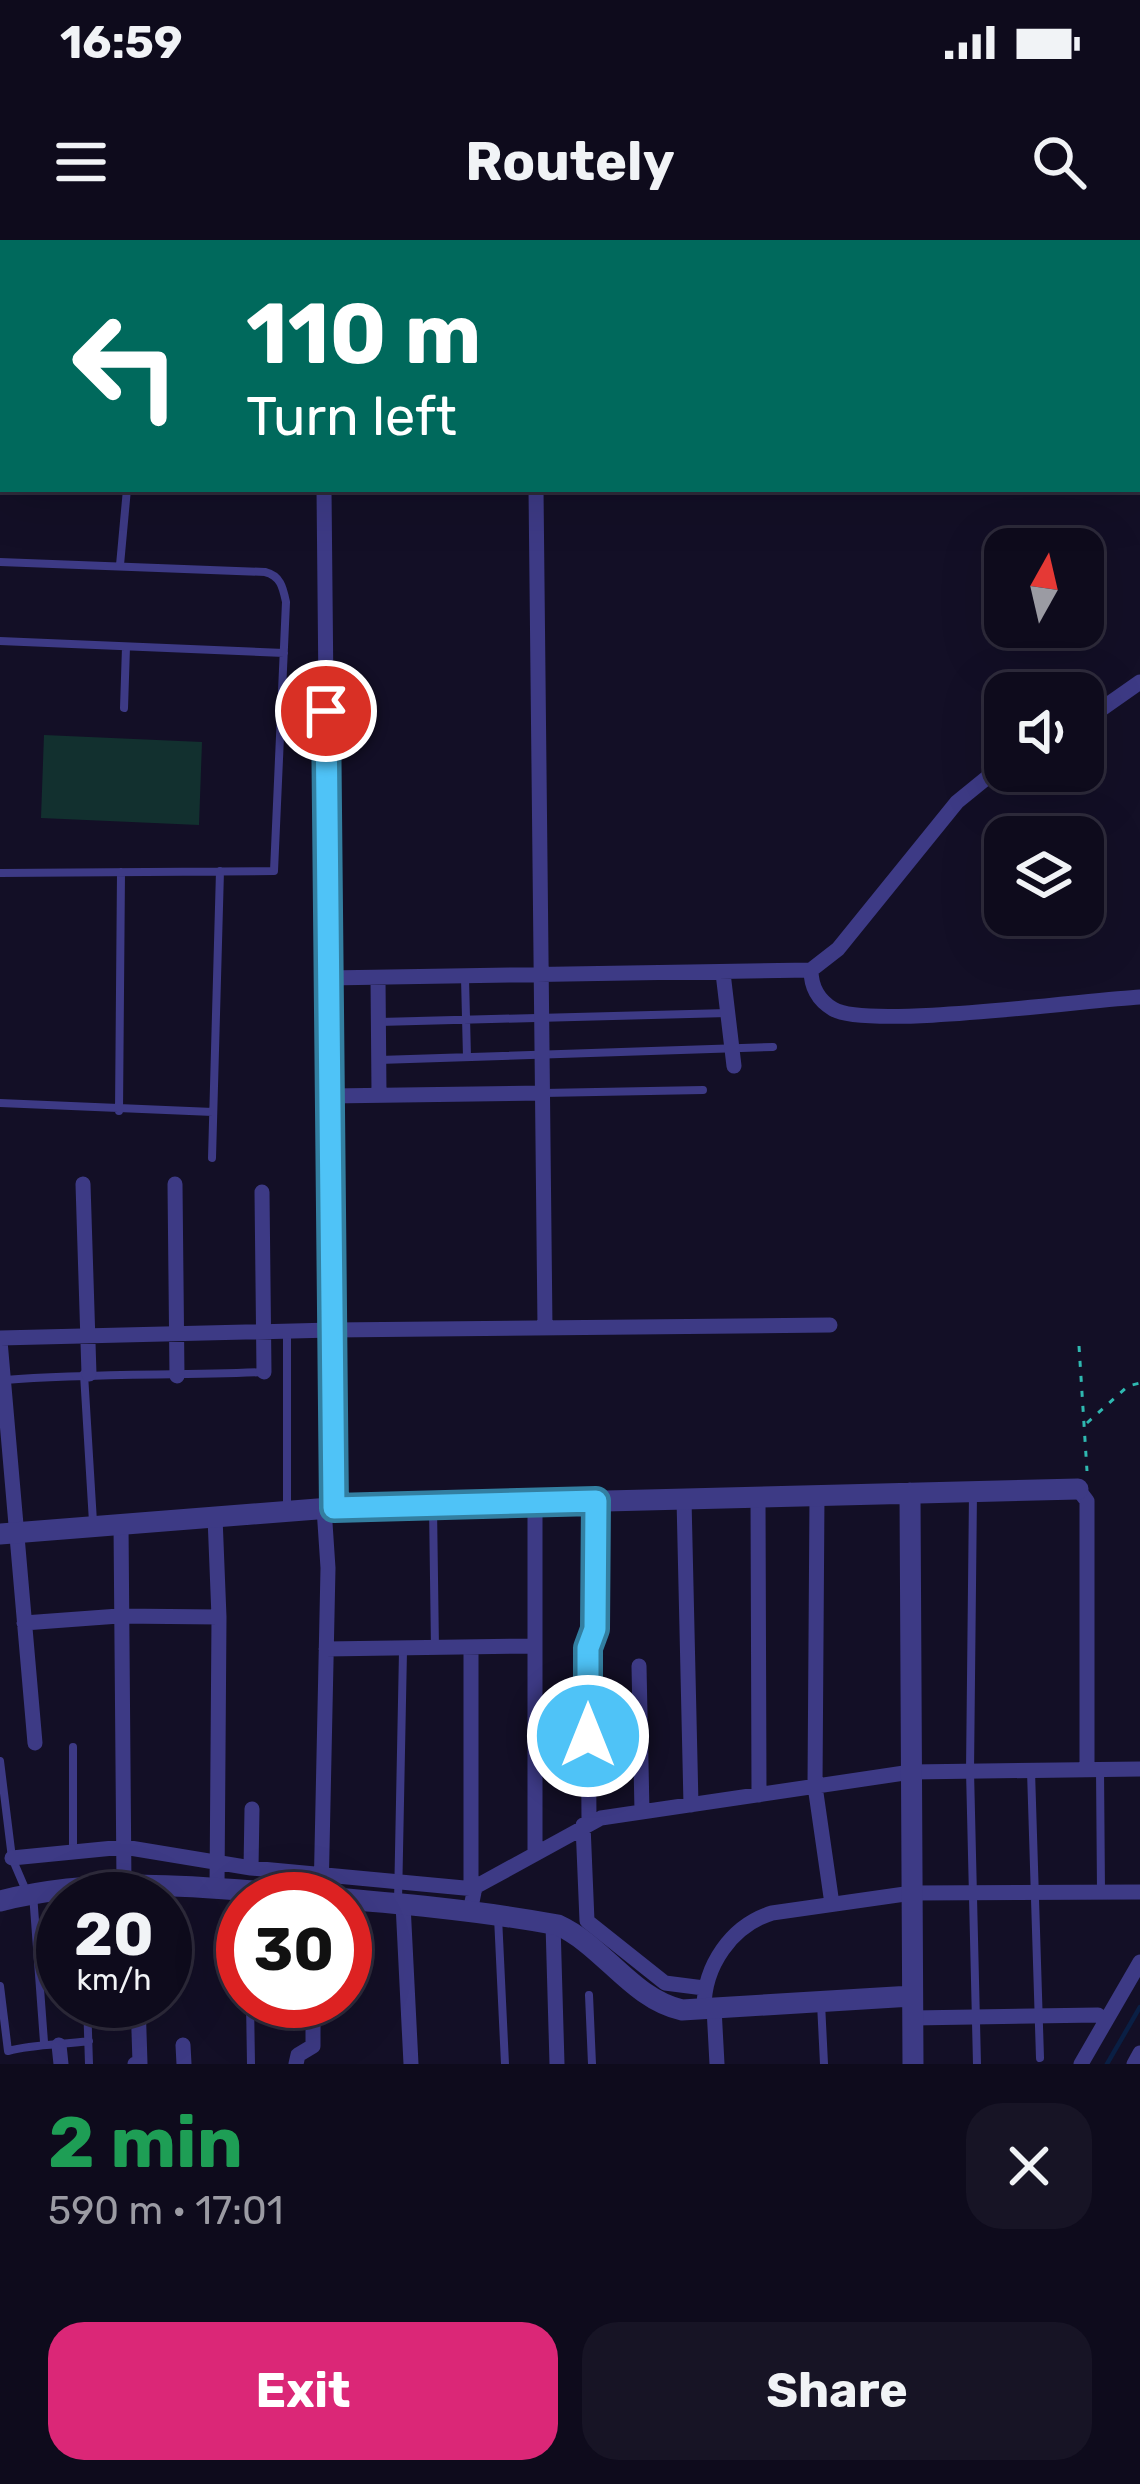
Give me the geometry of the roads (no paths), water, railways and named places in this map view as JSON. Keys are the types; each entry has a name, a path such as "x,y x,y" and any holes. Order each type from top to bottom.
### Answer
{"street":[{"path":"319,1872 332,1330 323,492"},
{"path":"536,492 545,1328"},
{"path":"1104,707 1140,682"},
{"path":"328,978 811,970 838,949 957,802 984,781"},
{"path":"811,970 820,997 835,1011 926,1016 1140,997"},
{"path":"723,973 732,1057"},
{"path":"378,978 379,1093"},
{"path":"330,1096 543,1093"},
{"path":"83,1184 86,1374"},
{"path":"176,1184 177,1376"},
{"path":"262,1192 264,1372"},
{"path":"35,1743 25,1623 8,1533 0,1339 830,1325"},
{"path":"8,1533 329,1508 1078,1489 1088,1501 1094,1770"},
{"path":"910,1493 913,2064"},
{"path":"817,1496 815,1786 832,1904"},
{"path":"758,1497 759,1795"},
{"path":"684,1499 691,1804"},
{"path":"596,1501 595,1629 588,1648 587,1921 665,1983 707,2002"},
{"path":"535,1502 536,1852"},
{"path":"215,1517 218,1872"},
{"path":"121,1524 127,1872"},
{"path":"25,1623 124,1616 219,1617"},
{"path":"326,1649 533,1646"},
{"path":"470,1649 473,1897"},
{"path":"640,1666 642,1812"},
{"path":"473,1897 536,1852 586,1824 642,1812 911,1772 1140,1769"},
{"path":"251,1868 252,1809"},
{"path":"12,1858 124,1846 216,1874"},
{"path":"232,1872 251,1868 264,1872"},
{"path":"0,1901 26,1887 36,1888"},
{"path":"718,2064 707,2002 724,1946 757,1918 912,1893 1140,1892"},
{"path":"372,1893 473,1897 498,1916 553,1924 579,1935 664,2006 821,2002 912,2007 976,2017 1098,2014"},
{"path":"399,1895 411,2064"},
{"path":"553,1924 556,2064"},
{"path":"1081,2064 1140,1962"},
{"path":"136,2064 140,2063 139,2028"},
{"path":"296,2064 298,2055 314,2046 314,2028"},
{"path":"52,2044 61,2064"},
{"path":"183,2045 184,2064"},
{"path":"1134,2064 1140,2054"}],"lane":[{"path":"120,565 127,492"},
{"path":"0,562 274,574 286,602 274,871 0,873"},
{"path":"0,641 284,653"},
{"path":"124,707 126,647"},
{"path":"119,1111 121,872"},
{"path":"212,1158 220,872"},
{"path":"465,978 466,1057"},
{"path":"377,1022 728,1012"},
{"path":"376,1060 732,1057 773,1047"},
{"path":"543,1093 703,1090"},
{"path":"0,1103 213,1112"},
{"path":"287,1331 287,1511"},
{"path":"4,1380 264,1372"},
{"path":"86,1374 94,1526"},
{"path":"973,1491 970,1771 977,2064"},
{"path":"433,1505 435,1650"},
{"path":"399,1895 404,1651"},
{"path":"73,1748 73,1852"},
{"path":"0,1761 12,1858 26,1887 52,2044"},
{"path":"1094,1770 1101,1892"},
{"path":"1031,1771 1040,2058"},
{"path":"498,1916 505,2064"},
{"path":"0,1986 8,2051 89,2041"},
{"path":"589,1995 592,2064"},
{"path":"821,2002 824,2064"},
{"path":"88,2028 89,2064"},
{"path":"250,2028 251,2064"}],"waterway":[{"path":"1107,2064 1140,2007"}]}
